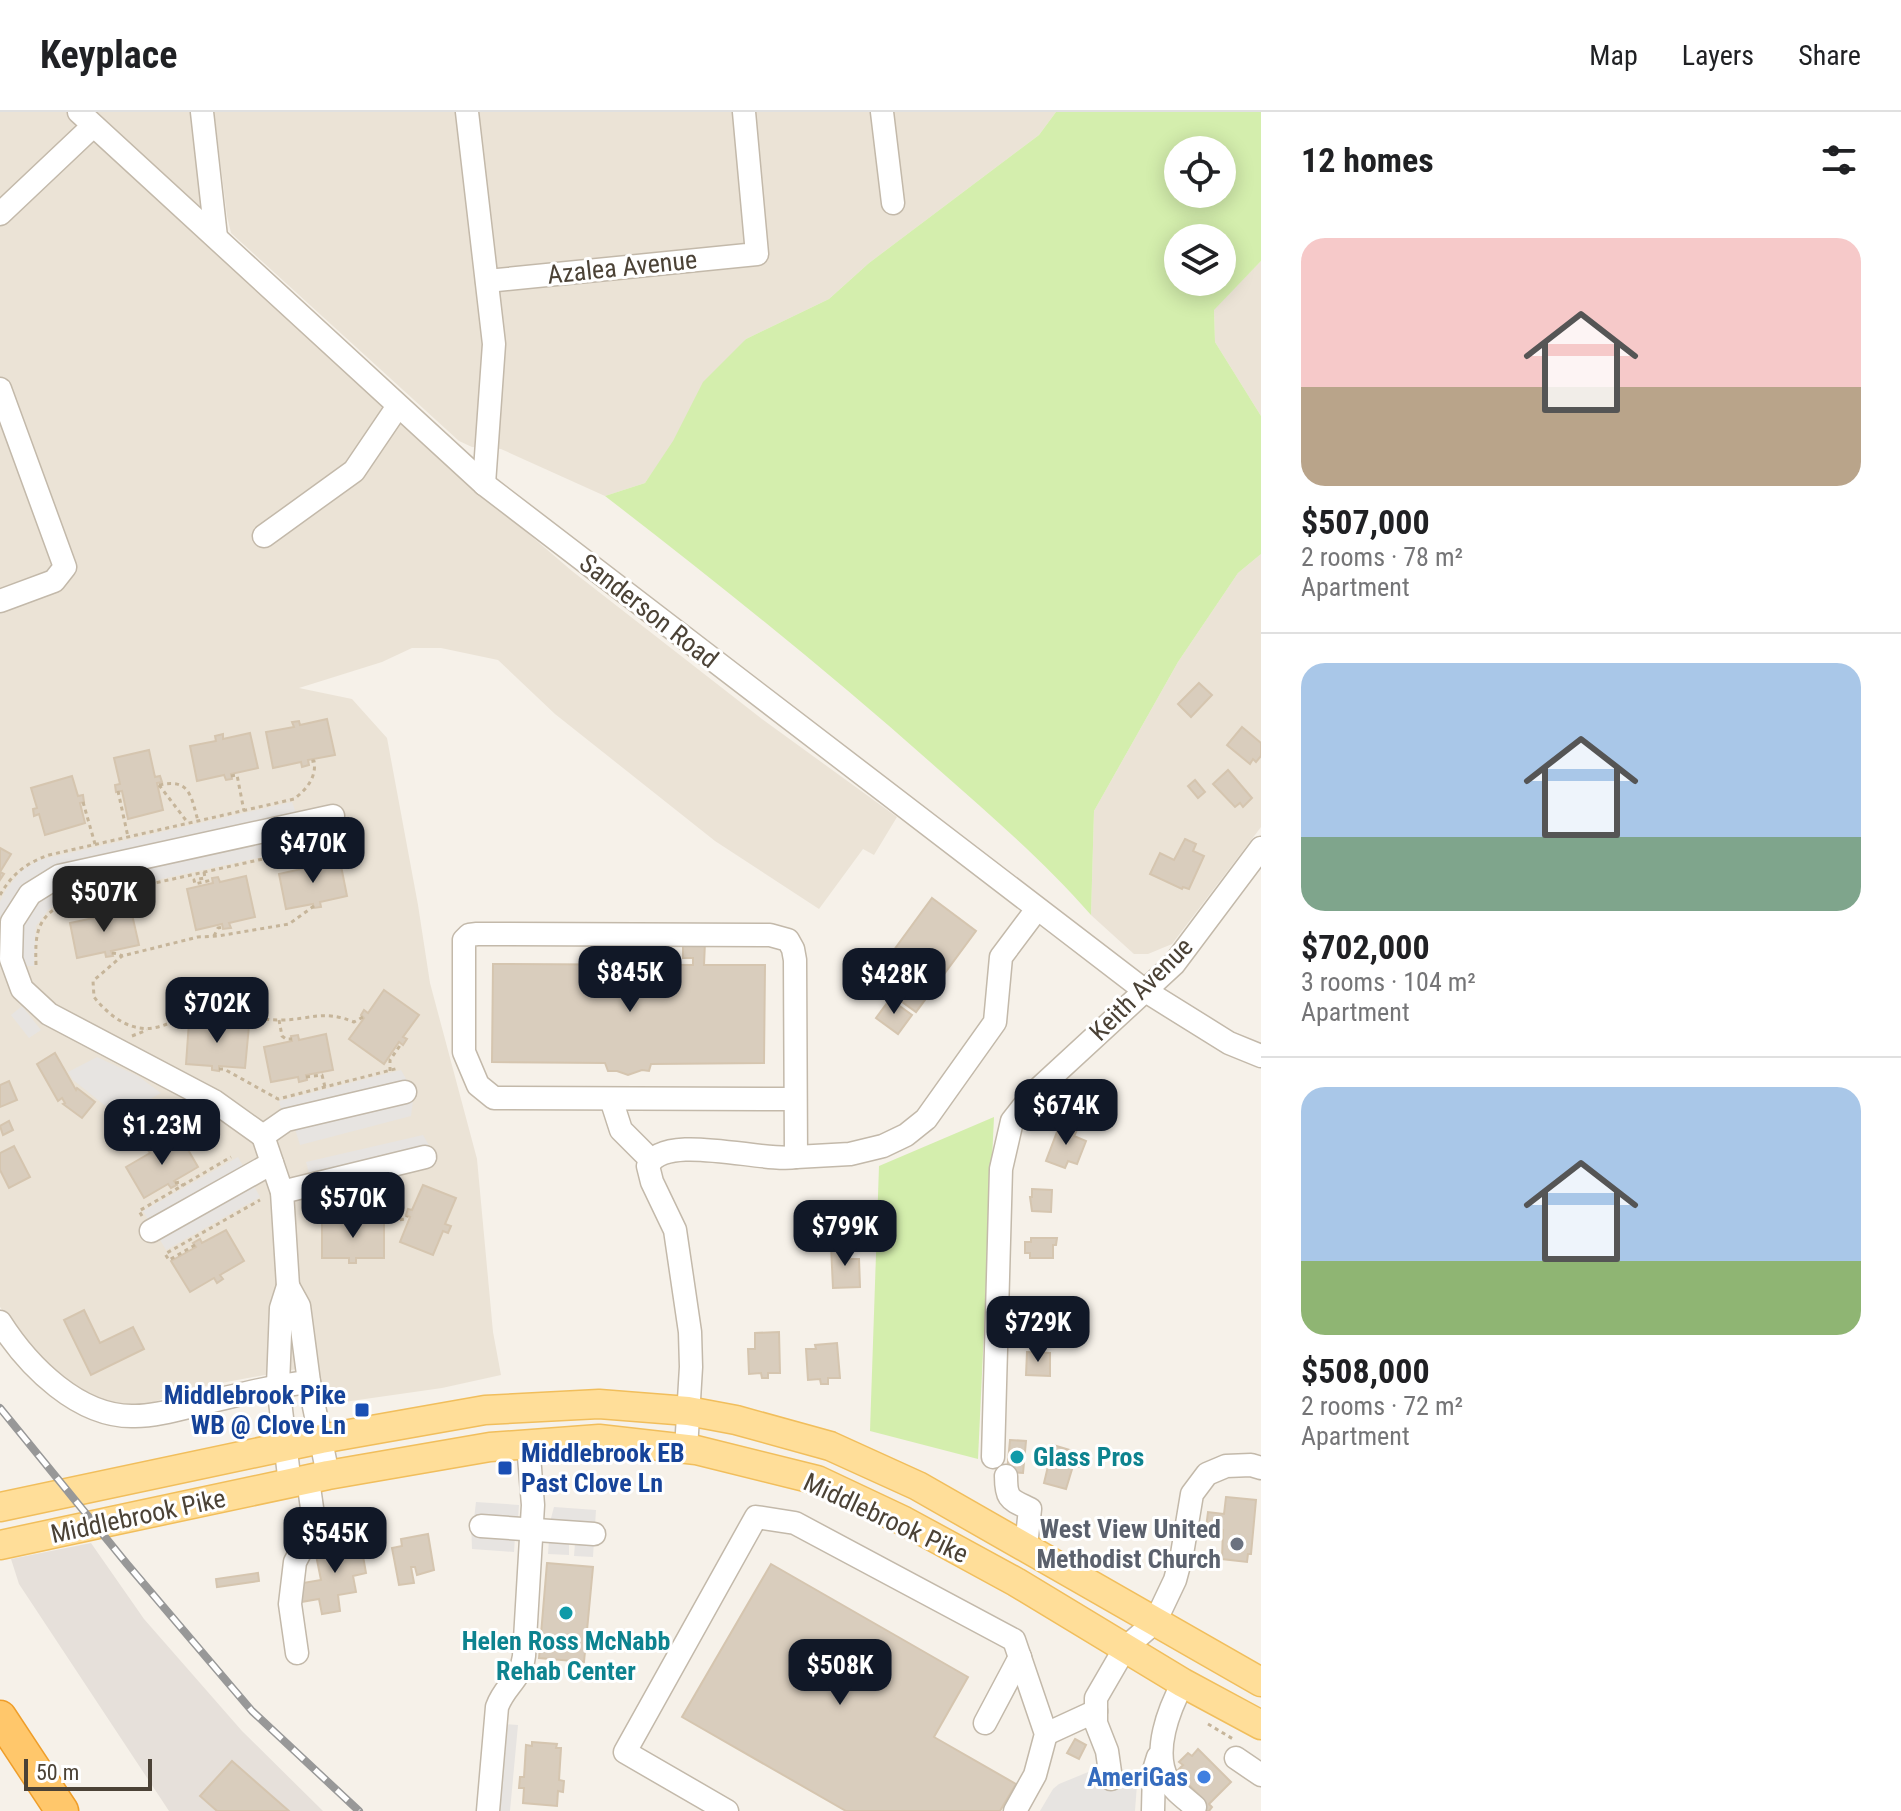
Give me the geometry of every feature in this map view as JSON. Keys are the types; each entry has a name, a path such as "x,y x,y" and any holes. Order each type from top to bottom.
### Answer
{"highway":[{"path":"0,1717 62,1811"}],"main road":[{"name":"Middlebrook Pike","path":"0,1507 321,1439 485,1410 599,1404 688,1411 736,1420 830,1446 918,1486 1261,1682"},
{"name":"Middlebrook Pike","path":"0,1545 309,1480 490,1447 599,1439 686,1449 817,1480 904,1521 1016,1582 1183,1683 1247,1743"}],"street":[{"path":"202,112 216,237"},
{"path":"467,112 494,344 484,484"},
{"name":"Azalea Avenue","path":"487,281 757,254 744,112"},
{"path":"882,112 893,203"},
{"path":"0,214 86,119"},
{"name":"Sanderson Road","path":"86,119 484,484 1144,990 1229,1043 1261,1056"},
{"path":"0,389 65,567 54,581 0,601"},
{"path":"264,536 354,471 398,406"},
{"path":"309,1480 284,1447 278,1385 281,1308 288,1286 282,1192 263,1136 214,1101 49,1014 22,989 11,959 12,922 30,894 59,876 333,816"},
{"name":"Keith Avenue","path":"993,1457 1001,1169 1012,1121 1034,1093 1174,964 1261,848"},
{"path":"686,1449 690,1332 675,1230 648,1172 651,1160 676,1149 774,1159 850,1154 883,1146 906,1135 926,1119 995,1022 1001,957 1037,909"},
{"path":"795,1099 504,1100 486,1093 478,1085 467,1062 462,1041 464,940 469,935 477,934 780,936 788,940 795,960 796,1157"},
{"path":"263,1136 286,1120 405,1092"},
{"path":"611,1099 621,1130 651,1160"},
{"path":"282,1192 425,1157"},
{"path":"148,1227 272,1163"},
{"path":"288,1286 299,1306 309,1382 321,1439 309,1480 313,1515 306,1541 295,1562 290,1604 297,1653"},
{"path":"0,1322 47,1378 74,1400 103,1412 134,1417 278,1385 309,1382"},
{"path":"488,1811 497,1707 522,1669 533,1505 528,1444"},
{"path":"1111,1779 1107,1751 1096,1723 1096,1698 1125,1648 1155,1622 1175,1580 1192,1494 1207,1474 1226,1466 1251,1465 1261,1468"},
{"path":"1006,1476 1007,1494 1011,1500 1030,1509 1026,1546"},
{"path":"727,1811 625,1752 756,1517 795,1523 1014,1640 1046,1734 1035,1775 1015,1811"},
{"path":"481,1526 594,1534"},
{"path":"985,1723 1020,1657"},
{"path":"1153,1811 1154,1770 1167,1721 1183,1683"},
{"path":"1046,1734 1096,1711"},
{"path":"1167,1721 1161,1759 1168,1781 1195,1807"},
{"path":"1247,1743 1261,1775"}],"path":[{"path":"0,895 2,885 31,862 95,844 294,799 310,784 314,774 314,761 308,762"},
{"path":"231,776 237,775 244,811"},
{"path":"188,823 159,784 178,782 184,786 198,821"},
{"path":"118,791 128,837"},
{"path":"83,802 95,844"},
{"path":"36,965 36,941 44,918 53,909 84,898 308,849"},
{"path":"295,852 300,869"},
{"path":"204,872 205,878 194,880 195,884 212,880"},
{"path":"84,898 88,916 97,914"},
{"path":"314,906 289,924 198,937 122,956 93,981 94,997 116,1019 125,1024 149,1028 206,1013 279,1020 324,1014 354,1022 363,1017"},
{"path":"214,936 218,928 223,927"},
{"path":"112,953 122,956"},
{"path":"206,1013 210,1020 216,1021"},
{"path":"279,1020 282,1036 292,1039"},
{"path":"390,1071 390,1060 401,1044"},
{"path":"219,1069 278,1099 399,1068"},
{"path":"306,1077 322,1075 325,1087"},
{"path":"148,1227 139,1211 231,1157"},
{"path":"175,1183 181,1182 183,1186"},
{"path":"319,1212 401,1188"},
{"path":"389,1192 397,1220 402,1221 407,1216"},
{"path":"195,1245 169,1260 165,1254 260,1200"},
{"path":"335,1208 338,1220 349,1219"},
{"path":"1209,1724 1247,1743"}],"shaded area":[{"path":"0,112 197,112 205,207 194,226 572,571 762,719 897,817 874,855 863,849 819,909 715,841 555,714 498,660 441,648 412,648 382,662 299,688 352,699 387,738 430,983 477,1159 493,1332 501,1375 442,1388 323,1405 313,1366 189,1389 146,1405 111,1405 77,1393 32,1351 0,1307"},
{"path":"214,112 1056,112 1039,135 869,263 829,299 746,339 645,483 605,496 501,449 472,447 459,441 231,233"},
{"path":"1261,261 1261,416 1215,342 1214,309 1227,296 1236,296 1236,287"},
{"path":"1261,554 1261,827 1172,944 1148,954 1134,954 1091,915 1094,811 1178,662 1238,573"},
{"path":"292,802 308,847 65,900 49,909 36,926 34,966 0,966 0,902 21,871 39,860"},
{"path":"22,1006 41,1030 29,1038 11,1015"},
{"path":"97,1057 138,1076 161,1093 119,1117 73,1080 68,1072"},
{"path":"401,1070 414,1093 411,1116 300,1145 295,1129 282,1113 279,1101"},
{"path":"423,1135 433,1152 435,1165 401,1174 403,1186 319,1210 306,1162"},
{"path":"238,1157 260,1197 166,1250 143,1211"},
{"path":"476,1502 519,1505 520,1521 525,1505 544,1506 543,1519 550,1522 554,1507 596,1510 593,1557 574,1556 575,1543 569,1543 569,1555 548,1554 549,1540 515,1537 514,1552 472,1549 471,1519 474,1519"},
{"path":"91,1543 144,1619 242,1731 323,1811 169,1811 19,1584 11,1559"},
{"path":"503,1724 518,1725 510,1811 495,1811"},
{"path":"1098,1768 1138,1771 1135,1811 1040,1811 1059,1784"}],"green space":[{"path":"1056,112 1261,112 1261,261 1236,287 1236,224 1164,224 1164,296 1227,296 1214,310 1215,342 1261,416 1261,554 1238,573 1178,662 1094,811 1091,915 1017,839 897,733 773,629 605,496 645,483 673,441 703,382 746,339 829,299 869,263 1039,135"},
{"path":"994,1117 978,1459 870,1431 879,1166"}],"building":[{"path":"1199,683 1212,695 1191,717 1178,704"},
{"path":"327,719 335,755 308,760 309,765 302,767 301,762 273,768 266,732 294,727 292,722 299,721 300,725"},
{"path":"1242,727 1261,743 1261,756 1250,764 1227,745"},
{"path":"250,733 258,768 231,774 232,779 226,780 224,775 197,781 190,746 216,741 215,736 223,734 223,739"},
{"path":"149,750 155,777 160,776 162,782 157,783 163,810 128,819 122,791 116,792 115,785 120,784 114,758"},
{"path":"1228,770 1252,798 1243,807 1240,803 1235,807 1213,784"},
{"path":"72,776 78,796 83,795 84,802 80,803 85,823 45,835 39,814 34,816 33,809 37,808 31,788"},
{"path":"1195,780 1205,792 1198,798 1188,786"},
{"path":"1185,839 1196,844 1193,851 1204,856 1189,889 1182,889 1150,874 1160,853 1174,860"},
{"path":"0,848 11,854 0,872"},
{"path":"340,861 347,896 320,902 321,907 314,908 313,904 286,909 279,874 306,868 305,864 312,862 313,867"},
{"path":"246,876 255,917 229,923 231,928 223,929 222,924 196,930 187,889 213,883 212,878 218,877 220,882"},
{"path":"932,898 976,931 916,1012 872,980"},
{"path":"131,910 139,945 111,951 113,956 106,957 105,952 77,958 70,923 98,917 97,912 103,911 104,916"},
{"path":"683,942 705,942 704,965 765,965 764,1063 651,1064 649,1071 628,1075 608,1071 605,1063 492,1062 493,964 693,965 693,958 683,958"},
{"path":"384,990 419,1015 403,1037 407,1039 403,1045 399,1042 384,1064 349,1039 364,1018 361,1015 364,1010 368,1013"},
{"path":"890,999 912,1015 898,1034 876,1018"},
{"path":"216,1019 223,1020 223,1024 249,1026 245,1068 219,1066 219,1071 212,1070 212,1066 186,1064 189,1022 215,1024"},
{"path":"326,1034 333,1070 306,1075 307,1080 299,1082 298,1077 271,1082 264,1047 292,1041 291,1036 298,1035 299,1040"},
{"path":"55,1053 76,1090 95,1102 82,1118 63,1104 62,1098 58,1101 37,1064"},
{"path":"9,1081 17,1100 0,1107 0,1085"},
{"path":"9,1121 13,1130 3,1135 0,1126"},
{"path":"1060,1124 1077,1130 1074,1136 1086,1141 1077,1164 1068,1161 1065,1168 1046,1161"},
{"path":"180,1136 198,1167 174,1181 177,1185 171,1188 168,1184 144,1198 126,1167 150,1153 147,1149 153,1146 156,1150"},
{"path":"14,1146 30,1177 9,1188 0,1170 0,1153"},
{"path":"423,1185 456,1198 445,1224 451,1226 448,1233 443,1231 433,1255 400,1242 410,1217 406,1215 408,1209 412,1210"},
{"path":"1032,1189 1052,1190 1051,1212 1032,1211"},
{"path":"349,1217 356,1217 356,1222 384,1222 384,1258 356,1258 356,1263 349,1263 349,1258 322,1258 322,1222 349,1222"},
{"path":"226,1230 244,1261 220,1275 223,1279 217,1283 214,1278 190,1292 171,1261 196,1247 193,1243 200,1239 202,1243"},
{"path":"1031,1238 1057,1238 1056,1245 1053,1245 1053,1258 1030,1258 1030,1253 1025,1253 1025,1242 1031,1242"},
{"path":"849,1245 850,1259 859,1259 860,1287 833,1288 831,1246"},
{"path":"1028,1302 1048,1302 1048,1325 1028,1324"},
{"path":"84,1310 100,1343 133,1327 144,1349 91,1375 64,1320"},
{"path":"779,1332 780,1373 768,1373 768,1378 762,1378 761,1373 749,1374 748,1349 755,1349 755,1333"},
{"path":"837,1343 840,1378 828,1378 828,1384 821,1384 820,1379 808,1380 806,1349"},
{"path":"1027,1352 1050,1353 1050,1376 1026,1375"},
{"name":"Glass Pros","path":"1010,1440 1026,1441 1023,1473 1007,1472"},
{"path":"1053,1445 1083,1454 1080,1467 1073,1466 1066,1489 1044,1483"},
{"path":"1226,1497 1256,1500 1251,1554 1248,1554 1247,1562 1222,1559 1223,1530 1206,1528 1208,1512 1224,1514"},
{"path":"428,1534 434,1570 417,1575 415,1567 411,1567 414,1583 399,1585 392,1548 402,1546 401,1539"},
{"path":"360,1539 366,1573 353,1576 356,1592 338,1595 340,1611 322,1614 319,1599 301,1602 297,1584 321,1580 316,1555 326,1553 324,1545"},
{"name":"Helen Ross McNabb Rehab Center","path":"547,1563 593,1567 584,1662 539,1658"},
{"path":"771,1564 968,1677 934,1737 1016,1784 1000,1811 846,1811 682,1717"},
{"path":"258,1573 259,1581 217,1587 216,1579"},
{"path":"1075,1739 1086,1745 1079,1759 1067,1753"},
{"path":"532,1742 557,1744 556,1748 561,1748 559,1780 564,1781 563,1792 558,1791 557,1806 523,1803 524,1788 519,1788 520,1777 524,1777 526,1745 532,1746"},
{"name":"AmeriGas","path":"1198,1749 1231,1782 1209,1804 1212,1807 1209,1811 1191,1811 1203,1799 1176,1772 1183,1765 1179,1762"},
{"path":"232,1761 289,1811 217,1811 200,1796"}],"railway":[{"path":"0,1408 252,1711 359,1811"}],"place":[{"name":"Middlebrook Pike WB @ Clove Ln","path":"362,1410"},
{"name":"Glass Pros","path":"1017,1457"},
{"name":"Middlebrook EB Past Clove Ln","path":"505,1468"},
{"name":"West View United Methodist Church","path":"1237,1544"},
{"name":"Helen Ross McNabb Rehab Center","path":"566,1613"},
{"name":"AmeriGas","path":"1204,1777"}]}
